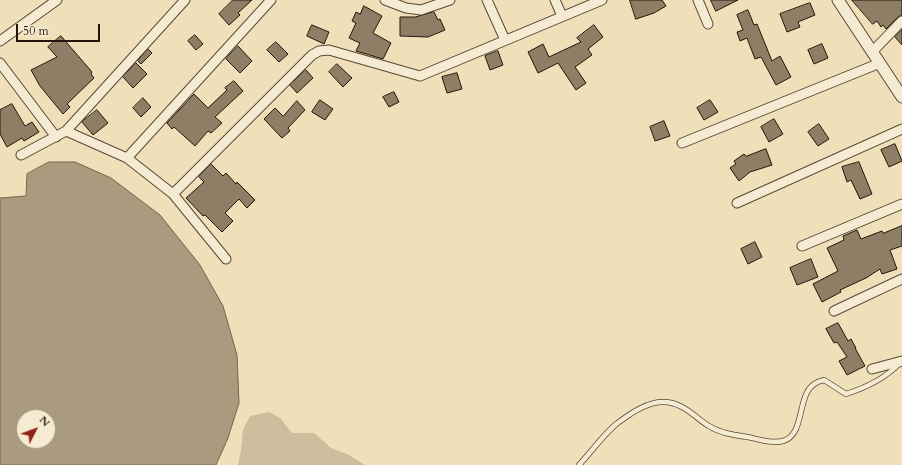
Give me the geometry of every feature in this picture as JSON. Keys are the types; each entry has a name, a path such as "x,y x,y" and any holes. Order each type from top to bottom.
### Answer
{"street":[{"path":"0,41 57,0"},
{"path":"21,155 66,131 185,0"},
{"path":"127,158 271,0"},
{"path":"385,0 406,8 421,10 450,0"},
{"path":"487,0 505,40"},
{"path":"555,0 562,16"},
{"path":"173,194 312,55 319,51 329,50 420,76 602,0"},
{"path":"698,0 708,24"},
{"path":"838,0 902,97"},
{"path":"872,52 902,21"},
{"path":"0,63 56,137"},
{"path":"682,143 880,63"},
{"path":"737,203 902,129"},
{"path":"66,131 127,158 173,194 226,259"},
{"path":"802,246 902,204"},
{"path":"834,311 902,279"},
{"path":"872,369 902,361"}],"lane":[{"path":"579,465 614,425 636,410 653,403 666,402 680,406 718,431 772,442 788,440 799,423 808,389 815,383 824,380 846,394 871,383 895,368 902,361"}],"shaded area":[{"path":"49,162 75,162 111,178 160,215 200,265 223,306 237,355 239,403 228,438 216,465 0,465 0,198 26,196 27,174"},
{"path":"269,412 280,418 292,433 314,433 331,448 349,455 365,465 238,465 243,430 250,416"}],"building":[{"path":"233,0 252,0 238,13 240,15 229,25 219,14"},
{"path":"630,0 662,0 666,6 654,13 636,19"},
{"path":"711,0 738,0 716,11"},
{"path":"852,0 902,0 902,15 886,29 883,25 881,27 877,21 873,24"},
{"path":"810,3 815,15 798,22 800,27 787,32 780,14"},
{"path":"364,6 382,16 373,33 391,43 383,59 356,51 360,43 349,38 356,23 352,21 356,12 360,14"},
{"path":"748,10 754,25 757,24 772,61 780,56 791,77 776,85 761,57 755,59 747,38 740,41 737,32 743,30 737,15"},
{"path":"434,12 438,20 440,19 445,30 428,37 400,36 400,17 415,17"},
{"path":"312,25 329,32 324,44 307,36"},
{"path":"594,25 603,37 588,49 592,55 575,67 586,83 576,90 558,63 538,73 528,52 543,44 549,57 581,42 577,38"},
{"path":"902,30 902,45 895,37"},
{"path":"195,35 203,44 196,50 188,41"},
{"path":"61,36 92,72 91,74 94,78 67,104 70,107 63,114 40,86 31,70 57,57 48,47"},
{"path":"276,42 288,54 279,62 267,50"},
{"path":"822,44 828,58 814,64 808,50"},
{"path":"238,46 252,61 240,73 226,59"},
{"path":"148,49 152,53 141,64 138,61"},
{"path":"498,51 503,65 490,70 485,56"},
{"path":"136,63 147,74 133,88 123,77"},
{"path":"337,64 352,78 343,87 329,72"},
{"path":"306,70 313,78 297,93 290,85"},
{"path":"457,73 462,89 447,93 442,77"},
{"path":"234,81 243,91 215,117 222,123 211,133 208,131 195,146 174,127 172,129 167,123 194,94 208,108 227,90 225,88"},
{"path":"394,92 399,102 389,107 383,97"},
{"path":"143,98 151,107 141,117 133,108"},
{"path":"320,100 333,109 325,120 312,112"},
{"path":"710,100 718,112 704,120 697,108"},
{"path":"297,101 305,110 288,128 290,131 282,138 264,119 275,108 283,116"},
{"path":"12,104 25,126 32,122 39,132 24,141 22,138 7,147 0,134 0,110"},
{"path":"97,110 108,123 93,135 82,122"},
{"path":"774,119 783,134 769,142 761,127"},
{"path":"664,121 670,136 655,141 650,127"},
{"path":"819,124 829,139 818,146 808,132"},
{"path":"895,144 902,161 889,167 881,150"},
{"path":"766,149 772,165 750,172 739,181 730,168 736,164 734,161 744,154 746,156"},
{"path":"859,162 872,194 860,199 851,180 847,182 842,167"},
{"path":"211,164 223,176 226,173 236,184 237,182 255,200 247,208 239,199 225,213 233,221 222,232 205,215 203,216 186,198 204,182 199,177"},
{"path":"902,226 902,246 890,250 897,269 882,274 880,269 866,278 840,290 841,292 822,302 813,284 838,271 827,248 844,240 843,236 857,230 861,239 882,231 883,233"},
{"path":"755,242 762,257 748,264 741,249"},
{"path":"811,259 818,277 797,285 790,268"},
{"path":"838,323 848,341 851,339 865,366 847,375 839,361 847,357 837,342 834,343 826,329"}]}
